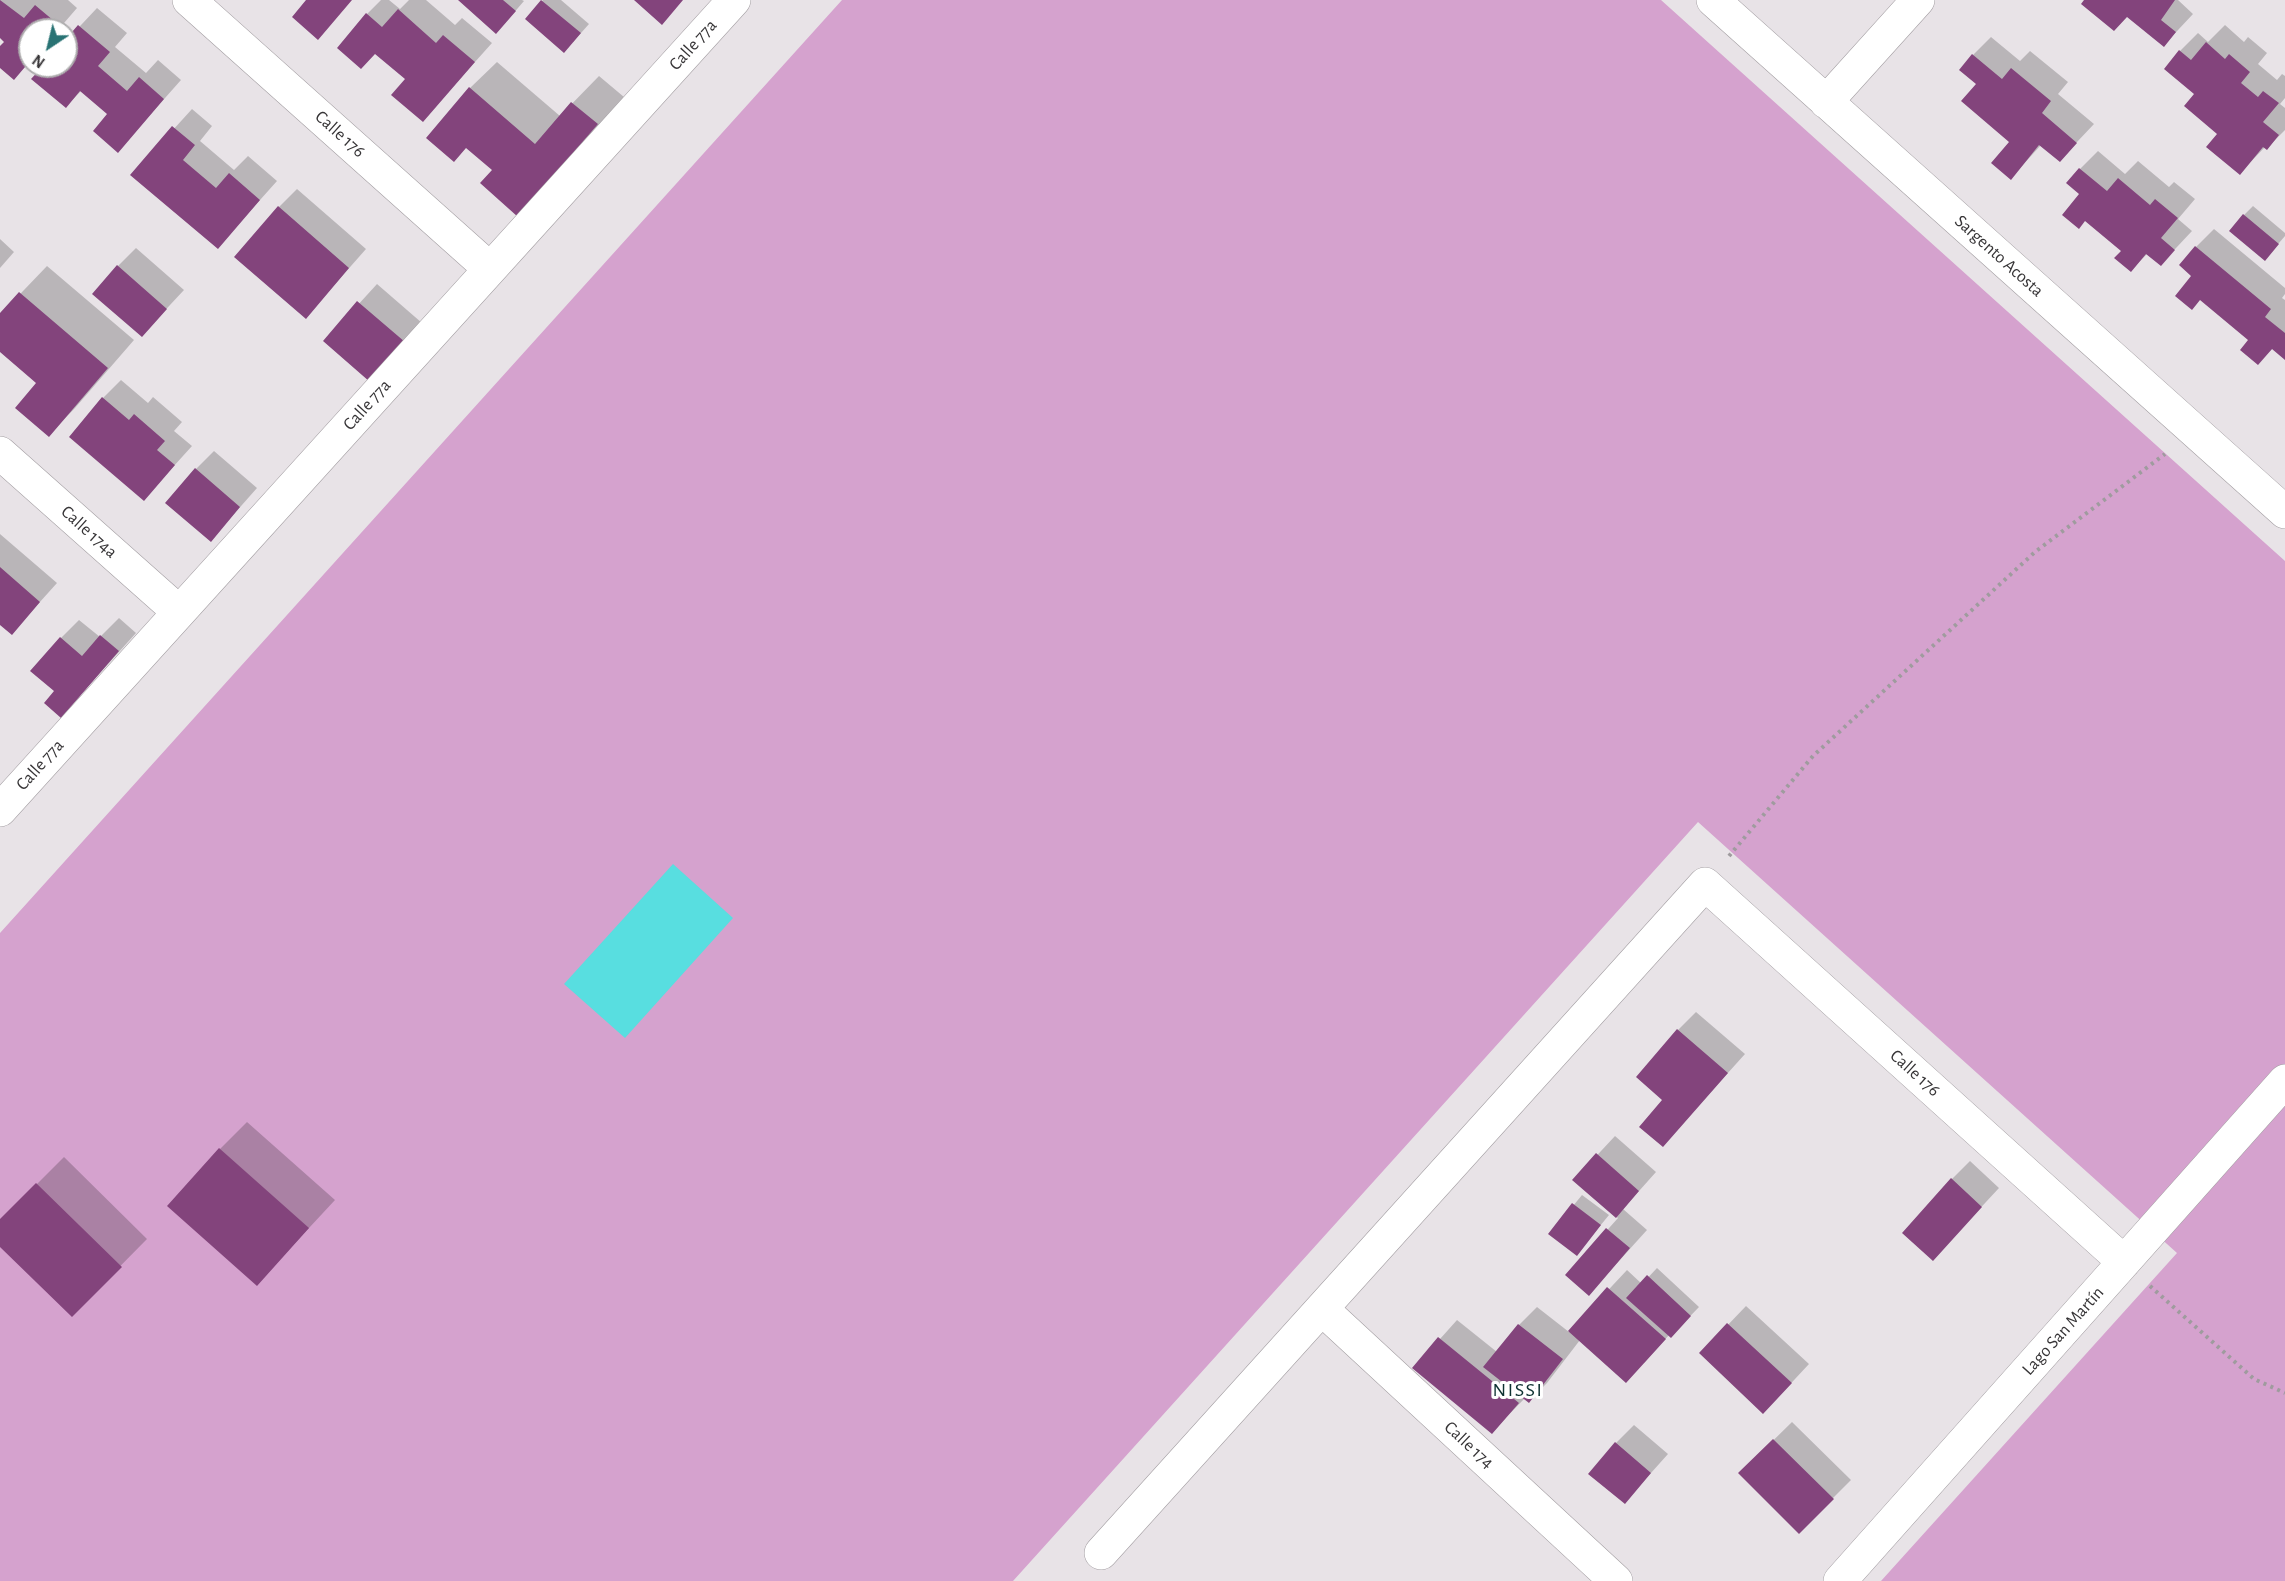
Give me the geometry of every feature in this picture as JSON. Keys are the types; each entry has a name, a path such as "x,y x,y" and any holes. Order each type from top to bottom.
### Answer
{"street":[{"name":"Calle 176","path":"189,0 490,269"},
{"name":"Calle 77a","path":"0,810 734,0"},
{"name":"Sargento Acosta","path":"1713,0 2285,512"},
{"path":"1826,102 1918,0"},
{"name":"Calle 174a","path":"0,453 178,612"},
{"name":"Calle 176","path":"1706,884 2124,1262"},
{"path":"1101,1553 1706,884"},
{"name":"Lago San Martín","path":"1840,1581 2285,1081"},
{"name":"Calle 174","path":"1322,1309 1616,1581"}],"path":[{"path":"1706,884 1813,756 2035,552 2195,432"},
{"path":"2124,1262 2254,1378 2285,1393"}],"shaded area":[{"path":"842,0 1661,0 2285,561 2285,1581 1881,1581 2177,1253 1698,822 1013,1581 0,1581 0,933"}],"water":[{"path":"673,864 733,918 625,1038 564,984"}],"building":[{"path":"0,0 24,18 18,18 18,75 14,80 0,68 0,46 4,42 0,38"},
{"path":"306,0 352,0 318,40 292,17"},
{"path":"458,0 503,0 516,11 496,34"},
{"path":"541,0 581,33 564,53 525,19"},
{"path":"634,0 683,0 662,25"},
{"path":"2084,0 2175,0 2161,20 2176,32 2164,47 2127,17 2114,31 2081,4"},
{"path":"35,5 50,18 24,18"},
{"path":"398,9 436,43 443,35 475,62 423,122 391,95 405,79 375,54 361,69 337,48 366,13 382,27"},
{"path":"78,25 110,52 98,66 127,91 139,77 164,99 118,153 93,131 107,114 80,91 66,108 31,79 78,78"},
{"path":"2206,42 2225,59 2229,54 2250,72 2241,83 2258,97 2263,91 2279,103 2263,122 2279,135 2267,150 2263,147 2240,175 2206,147 2217,134 2184,106 2194,94 2164,69 2179,50 2191,60"},
{"path":"1972,54 2002,79 2011,68 2051,101 2042,113 2077,143 2060,162 2039,145 2011,180 1991,163 2009,142 1961,101 1976,84 1959,70"},
{"path":"469,87 535,144 571,102 598,124 518,217 480,183 492,170 466,148 454,162 426,138"},
{"path":"172,126 195,145 183,160 216,188 229,173 260,200 218,249 130,175"},
{"path":"2079,168 2107,191 2118,178 2150,205 2155,199 2178,218 2161,238 2175,250 2161,266 2146,254 2131,272 2114,258 2121,251 2085,221 2079,229 2062,215 2079,194 2066,183"},
{"path":"278,206 349,268 306,319 234,257"},
{"path":"2243,214 2279,244 2265,261 2229,231"},
{"path":"2195,246 2271,309 2265,317 2285,333 2285,360 2272,349 2258,365 2240,350 2248,340 2200,300 2192,310 2175,296 2191,276 2179,265"},
{"path":"117,265 167,309 142,337 92,294"},
{"path":"19,292 108,368 49,437 15,408 36,383 0,352 0,313"},
{"path":"357,301 405,342 370,382 323,341"},
{"path":"102,397 129,420 134,414 165,441 157,450 175,465 144,501 69,437"},
{"path":"195,468 240,507 211,542 165,503"},
{"path":"0,567 40,602 12,635 0,625"},
{"path":"100,635 119,651 61,718 44,703 54,691 30,671 60,637 82,656"},
{"path":"1677,1029 1728,1073 1663,1147 1639,1127 1662,1100 1636,1077"},
{"path":"219,1148 309,1228 257,1286 167,1206"},
{"path":"1596,1153 1639,1191 1616,1218 1572,1180"},
{"path":"1951,1178 1982,1207 1933,1261 1902,1233"},
{"path":"36,1183 122,1267 72,1317 0,1247 0,1219"},
{"path":"1572,1203 1601,1225 1577,1256 1548,1234"},
{"path":"1606,1228 1630,1248 1589,1296 1565,1275"},
{"path":"1647,1275 1691,1316 1671,1338 1626,1298"},
{"path":"1607,1287 1666,1339 1626,1383 1568,1331"},
{"path":"1727,1323 1792,1383 1763,1414 1699,1353"},
{"path":"1518,1324 1563,1359 1529,1403 1483,1367"},
{"path":"1438,1337 1519,1403 1492,1434 1412,1368"},
{"path":"1773,1439 1834,1499 1799,1534 1738,1473"},
{"path":"1615,1442 1651,1473 1625,1504 1588,1474"}],"district":[{"name":"NISSI","path":"1518,1390"}]}
